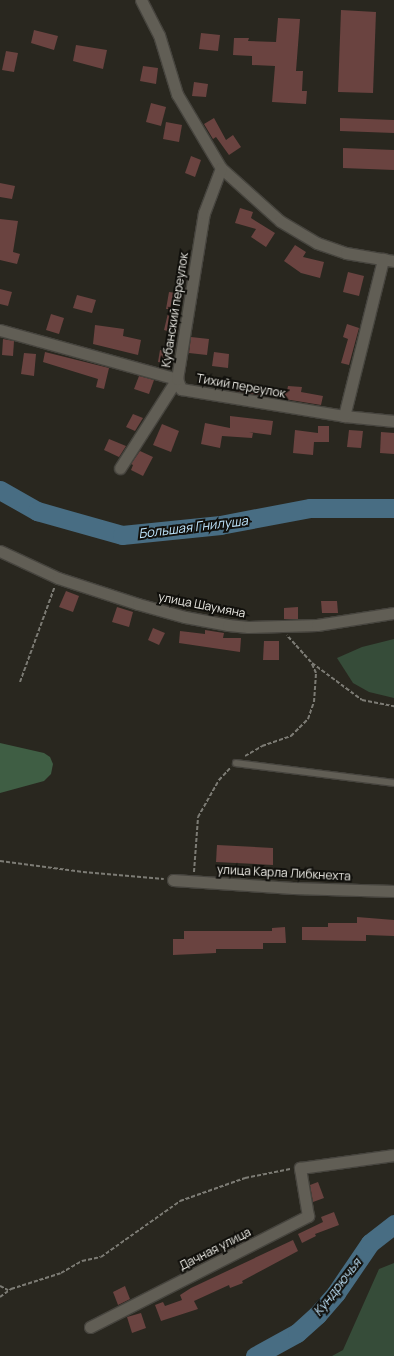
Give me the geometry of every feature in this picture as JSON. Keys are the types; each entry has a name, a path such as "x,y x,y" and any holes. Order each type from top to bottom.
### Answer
{"street":[{"path":"141,0 159,35 177,94 221,168 280,220 317,243 346,253 389,260 367,330 344,416"},
{"name":"Кубанский переулок","path":"120,468 176,379 204,213 221,168"},
{"name":"Тихий переулок","path":"0,330 176,379 182,389 344,416 394,422"},
{"name":"улица Шаумяна","path":"0,551 58,578 185,617 248,627 317,625 394,613"},
{"name":"улица Карла Либкнехта","path":"173,880 293,888 394,891"},
{"path":"300,1168 394,1155"},
{"name":"Дачная улица","path":"90,1327 308,1216 300,1168"}],"lane":[{"path":"236,763 394,784"}],"path":[{"path":"20,682 58,578"},
{"path":"280,626 311,662 362,700 394,706"},
{"path":"194,881 198,817 219,780 236,763 262,746 291,736 304,724 314,702 316,687 316,673 311,662"},
{"path":"0,861 83,872 173,880"},
{"path":"0,1296 8,1290 61,1273 82,1261 101,1257 180,1201 245,1178 274,1170 300,1168"},
{"path":"0,1286 8,1290"}],"green space":[{"path":"394,639 394,698 369,692 353,683 337,658 362,647"},
{"path":"0,743 44,753 50,757 53,764 51,774 44,781 0,793"},
{"path":"394,1263 394,1356 332,1356 343,1350 379,1269"}],"building":[{"path":"341,10 376,12 373,93 338,92"},
{"path":"278,18 300,19 296,71 303,71 302,91 307,91 306,104 272,102 275,66 252,65 252,56 233,55 234,38 249,38 248,41 276,42"},
{"path":"34,30 58,36 54,50 31,43"},
{"path":"201,33 220,35 218,51 199,49"},
{"path":"76,45 107,50 103,69 73,61"},
{"path":"6,51 18,53 14,72 2,70"},
{"path":"143,66 158,68 156,84 140,81"},
{"path":"194,82 208,84 206,97 192,96"},
{"path":"151,103 166,107 161,126 146,122"},
{"path":"214,118 226,140 233,135 241,147 229,155 216,137 213,139 204,124"},
{"path":"340,118 394,120 394,133 340,131"},
{"path":"166,122 182,125 179,142 163,139"},
{"path":"343,148 394,150 394,170 343,168"},
{"path":"191,156 201,160 195,177 185,173"},
{"path":"0,183 15,186 12,199 0,197"},
{"path":"240,208 253,212 251,218 275,233 266,247 251,237 256,229 235,223"},
{"path":"0,219 18,221 13,252 20,254 17,264 0,260"},
{"path":"295,245 306,252 303,257 324,262 320,278 301,273 284,261"},
{"path":"348,272 364,276 359,296 343,292"},
{"path":"0,289 12,292 8,306 0,304"},
{"path":"169,292 183,294 177,334 164,330 169,309 166,309"},
{"path":"77,295 96,300 92,313 73,308"},
{"path":"51,314 64,318 59,334 46,330"},
{"path":"347,324 359,328 349,365 341,363 348,339 343,337"},
{"path":"95,325 124,329 123,336 141,340 138,355 93,344"},
{"path":"191,337 209,339 207,355 189,353"},
{"path":"3,339 14,341 13,356 2,355"},
{"path":"160,350 172,352 171,364 158,362"},
{"path":"45,352 109,368 104,389 96,387 98,379 43,362"},
{"path":"214,352 229,354 228,368 212,366"},
{"path":"24,353 36,354 34,376 21,374"},
{"path":"139,376 154,380 149,394 134,389"},
{"path":"237,384 287,391 288,386 302,387 301,392 323,396 321,405 235,391"},
{"path":"133,414 143,418 135,431 126,427"},
{"path":"230,416 273,421 271,435 249,432 253,433 252,438 222,436 220,448 201,444 205,423 230,428"},
{"path":"162,424 179,431 171,452 153,445"},
{"path":"318,426 329,426 329,442 314,442 313,455 293,453 295,430 318,433"},
{"path":"349,430 363,431 361,448 347,447"},
{"path":"381,432 394,433 394,454 380,453"},
{"path":"109,439 126,446 119,457 104,450"},
{"path":"140,451 153,457 143,476 131,470 133,465 131,464"},
{"path":"66,591 79,596 73,612 59,607"},
{"path":"321,601 337,601 338,613 322,613"},
{"path":"117,607 133,612 129,627 112,622"},
{"path":"298,607 298,619 284,619 284,608"},
{"path":"153,628 165,633 159,645 148,640"},
{"path":"205,630 224,633 223,638 241,638 240,652 179,643 180,631 205,634"},
{"path":"264,641 279,641 279,660 263,660"},
{"path":"217,845 273,848 273,865 216,862"},
{"path":"357,917 394,920 394,936 366,935 366,941 302,940 302,927 328,927 328,923 357,923"},
{"path":"285,927 286,943 263,943 263,949 216,949 216,953 173,955 173,939 184,939 184,931 272,931 272,928"},
{"path":"318,1182 324,1198 313,1202 310,1185"},
{"path":"334,1212 339,1225 315,1234 316,1236 302,1243 298,1234 323,1222 321,1217"},
{"path":"293,1240 298,1251 242,1281 243,1283 230,1288 229,1285 194,1301 198,1309 161,1321 155,1305 163,1302 165,1306 182,1300 180,1295 191,1288"},
{"path":"125,1286 130,1299 118,1305 113,1292"},
{"path":"141,1313 146,1328 132,1333 127,1317"}],"waterway":[{"name":"Большая Гнилуша","path":"0,490 37,511 122,535 220,525 310,508 394,508"},
{"name":"Кундрючья","path":"255,1356 297,1333 317,1315 336,1293 370,1243 394,1224"}]}
